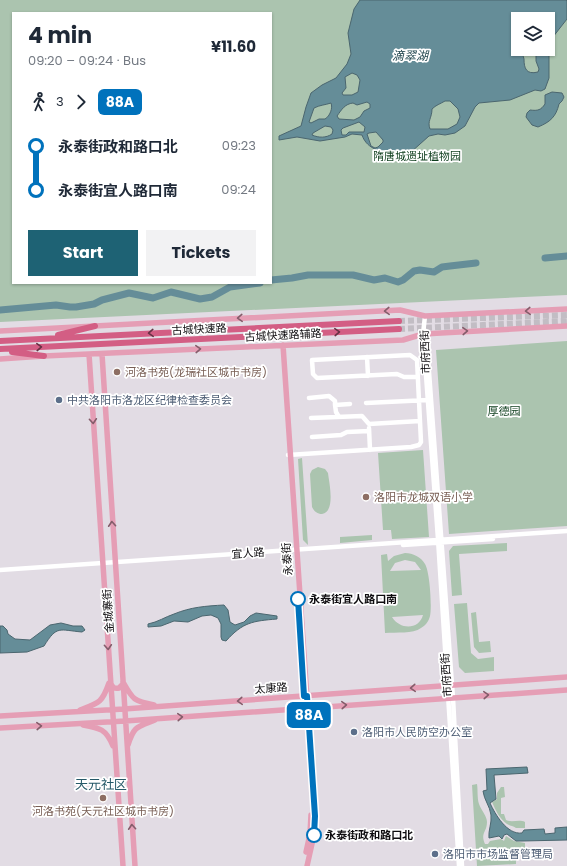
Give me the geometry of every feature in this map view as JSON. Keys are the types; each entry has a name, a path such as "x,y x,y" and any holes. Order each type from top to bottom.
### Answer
{"highway":[{"name":"古城快速路","path":"0,341 399,321"},
{"path":"0,336 40,338 96,326"},
{"name":"古城快速路","path":"0,350 399,329"},
{"path":"0,350 44,356"}],"main road":[{"name":"古城快速路辅路","path":"0,331 400,310 425,316 567,309"},
{"name":"古城快速路辅路","path":"0,359 403,340 424,334 567,326"},
{"name":"永泰街","path":"282,345 306,696 312,816 310,834 303,866"},
{"name":"金城寨街","path":"89,354 123,866"},
{"name":"金城寨街","path":"102,354 135,866"},
{"name":"太康路","path":"0,716 112,710 567,677"},
{"path":"110,682 116,689 119,688 122,682 134,699 140,702 160,706"},
{"path":"74,712 96,704 101,700 105,695 110,682"},
{"name":"太康路","path":"0,728 125,721 567,690"},
{"path":"143,707 141,716 144,719"},
{"name":"永泰街","path":"306,708 315,816 314,835 307,866"},
{"path":"94,711 97,714 97,720 95,722"},
{"path":"127,749 135,728 161,718"},
{"path":"73,724 97,728 104,731 109,736 115,750"},
{"path":"115,750 120,742 125,744 127,749"}],"street":[{"name":"市府西街","path":"425,316 424,334 428,400 440,541"},
{"name":"市府西街","path":"424,334 440,541 462,866"},
{"path":"289,455 411,447 419,445 421,442 416,360 410,355 312,360 311,368 313,374 317,378 398,374 404,377 417,377"},
{"path":"367,357 368,376"},
{"path":"309,398 329,396 335,401 336,412 339,417"},
{"path":"366,403 428,400"},
{"path":"335,405 350,404"},
{"path":"311,418 362,416 368,424 370,450"},
{"path":"368,424 420,421"},
{"path":"312,437 341,435 347,432 368,431"},
{"name":"宜人路","path":"0,572 567,532"},
{"name":"市府西街","path":"450,698 459,866"}],"green space":[{"name":"隋唐城遗址植物园","path":"0,0 567,0 567,295 0,322"},
{"name":"厚德园","path":"567,341 567,526 449,534 436,350"},
{"path":"423,450 429,537 392,539 391,530 383,530 378,453"},
{"path":"302,458 308,545 303,540 298,459"},
{"path":"318,467 325,469 328,473 331,496 329,508 322,514 316,512 312,507 310,474 312,470"},
{"path":"372,535 372,540 340,543 340,537"},
{"path":"507,543 507,551 459,554 462,595 452,596 449,551 453,546"},
{"path":"405,553 414,555 421,559 427,568 431,606 430,616 424,626 418,630 385,633 381,555 387,554 388,561 394,556","holes":["405,560 415,562 421,570 390,571 395,563","423,615 421,620 414,626 404,626 395,621 392,617"]},
{"path":"467,603 471,653 478,659 494,657 494,671 465,673 459,667 454,604"},
{"path":"476,612 479,642 490,641 491,652 479,653 474,647 471,613"},
{"path":"477,784 479,804 487,820 487,825 483,835 485,844 488,844 490,841 501,839 504,841 506,836 514,841 525,843 525,851 516,851 516,864 477,866 472,785"},
{"path":"501,787 504,787 505,797 501,798 501,814 504,814 506,820 508,821 525,822 525,828 516,828 508,825 498,814 492,802 497,799 497,793"}],"water":[{"name":"滴翠湖","path":"360,0 567,1 567,19 555,34 555,12 511,12 511,56 524,56 526,70 534,73 538,72 539,69 536,56 549,56 549,78 545,89 541,91 535,90 510,100 479,103 475,107 465,126 455,133 429,136 410,153 405,154 398,151 387,152 377,150 372,147 368,144 364,140 362,135 352,134 345,137 320,141 297,137 279,140 279,136 301,126 311,93 322,85 336,78 347,64 351,54 348,33 354,9","holes":["352,73 357,75 360,80 358,92 352,95 343,95 342,93 346,88 345,77","445,101 450,101 458,109 460,117 457,124 448,129 430,129 429,124 432,109","367,102 370,104 370,108 354,120 339,119 337,116 348,104 353,103 357,105","331,103 332,107 327,118 319,119 311,123 309,122 314,108","359,122 365,127 364,132 349,132 346,135 342,135 341,130","325,126 331,127 333,130 332,134 325,137 312,135","376,132 383,142 378,147 375,148 371,146 367,134"]},
{"path":"552,92 562,93 564,97 554,116 549,121 538,127 532,125 526,117 527,113 530,110 539,110 542,108 545,104 545,95"},
{"path":"224,605 228,610 230,622 235,625 244,622 256,613 277,616 277,619 255,622 243,626 226,641 222,640 221,624 218,618 211,615 202,616 188,622 174,621 161,626 148,627 148,624 186,610 205,606"},
{"path":"61,623 73,626 82,626 85,630 82,632 59,630 48,639 44,646 27,652 0,653 0,626 3,626 7,630 8,634 15,639 30,640 50,625"},
{"path":"527,767 528,773 494,775 496,799 490,803 492,808 502,823 511,831 522,833 524,830 544,829 545,834 555,833 555,828 567,827 567,840 516,841 507,834 504,835 502,839 499,836 489,838 491,815 483,791 487,790 486,769"}],"waterway":[{"path":"545,258 567,256"},
{"path":"272,280 308,275 353,275 374,280 385,278 398,282 414,271 420,270 434,272 442,267 476,263"},
{"path":"0,310 56,305 76,307 94,304 102,300 129,293 153,298 171,292 200,299 212,297 230,287 252,284"}],"tunnel":[{"path":"399,321 567,315"},
{"path":"399,329 567,321"}],"bus line":[{"name":"88A","path":"298,599 304,696 307,696 309,716 315,816 314,835"}],"place":[{"name":"河洛书苑(龙瑞社区城市书房)","path":"117,372"},
{"name":"中共洛阳市洛龙区纪律检查委员会","path":"59,400"},
{"name":"洛阳市龙城双语小学","path":"366,497"},
{"name":"永泰街宜人路口南","path":"298,599"},
{"name":"洛阳市人民防空办公室","path":"354,732"},
{"name":"河洛书苑(天元社区城市书房)","path":"103,798"},
{"name":"永泰街政和路口北","path":"314,835"},
{"name":"洛阳市市场监督管理局","path":"435,854"}],"district":[{"name":"天元社区","path":"101,784"}]}
